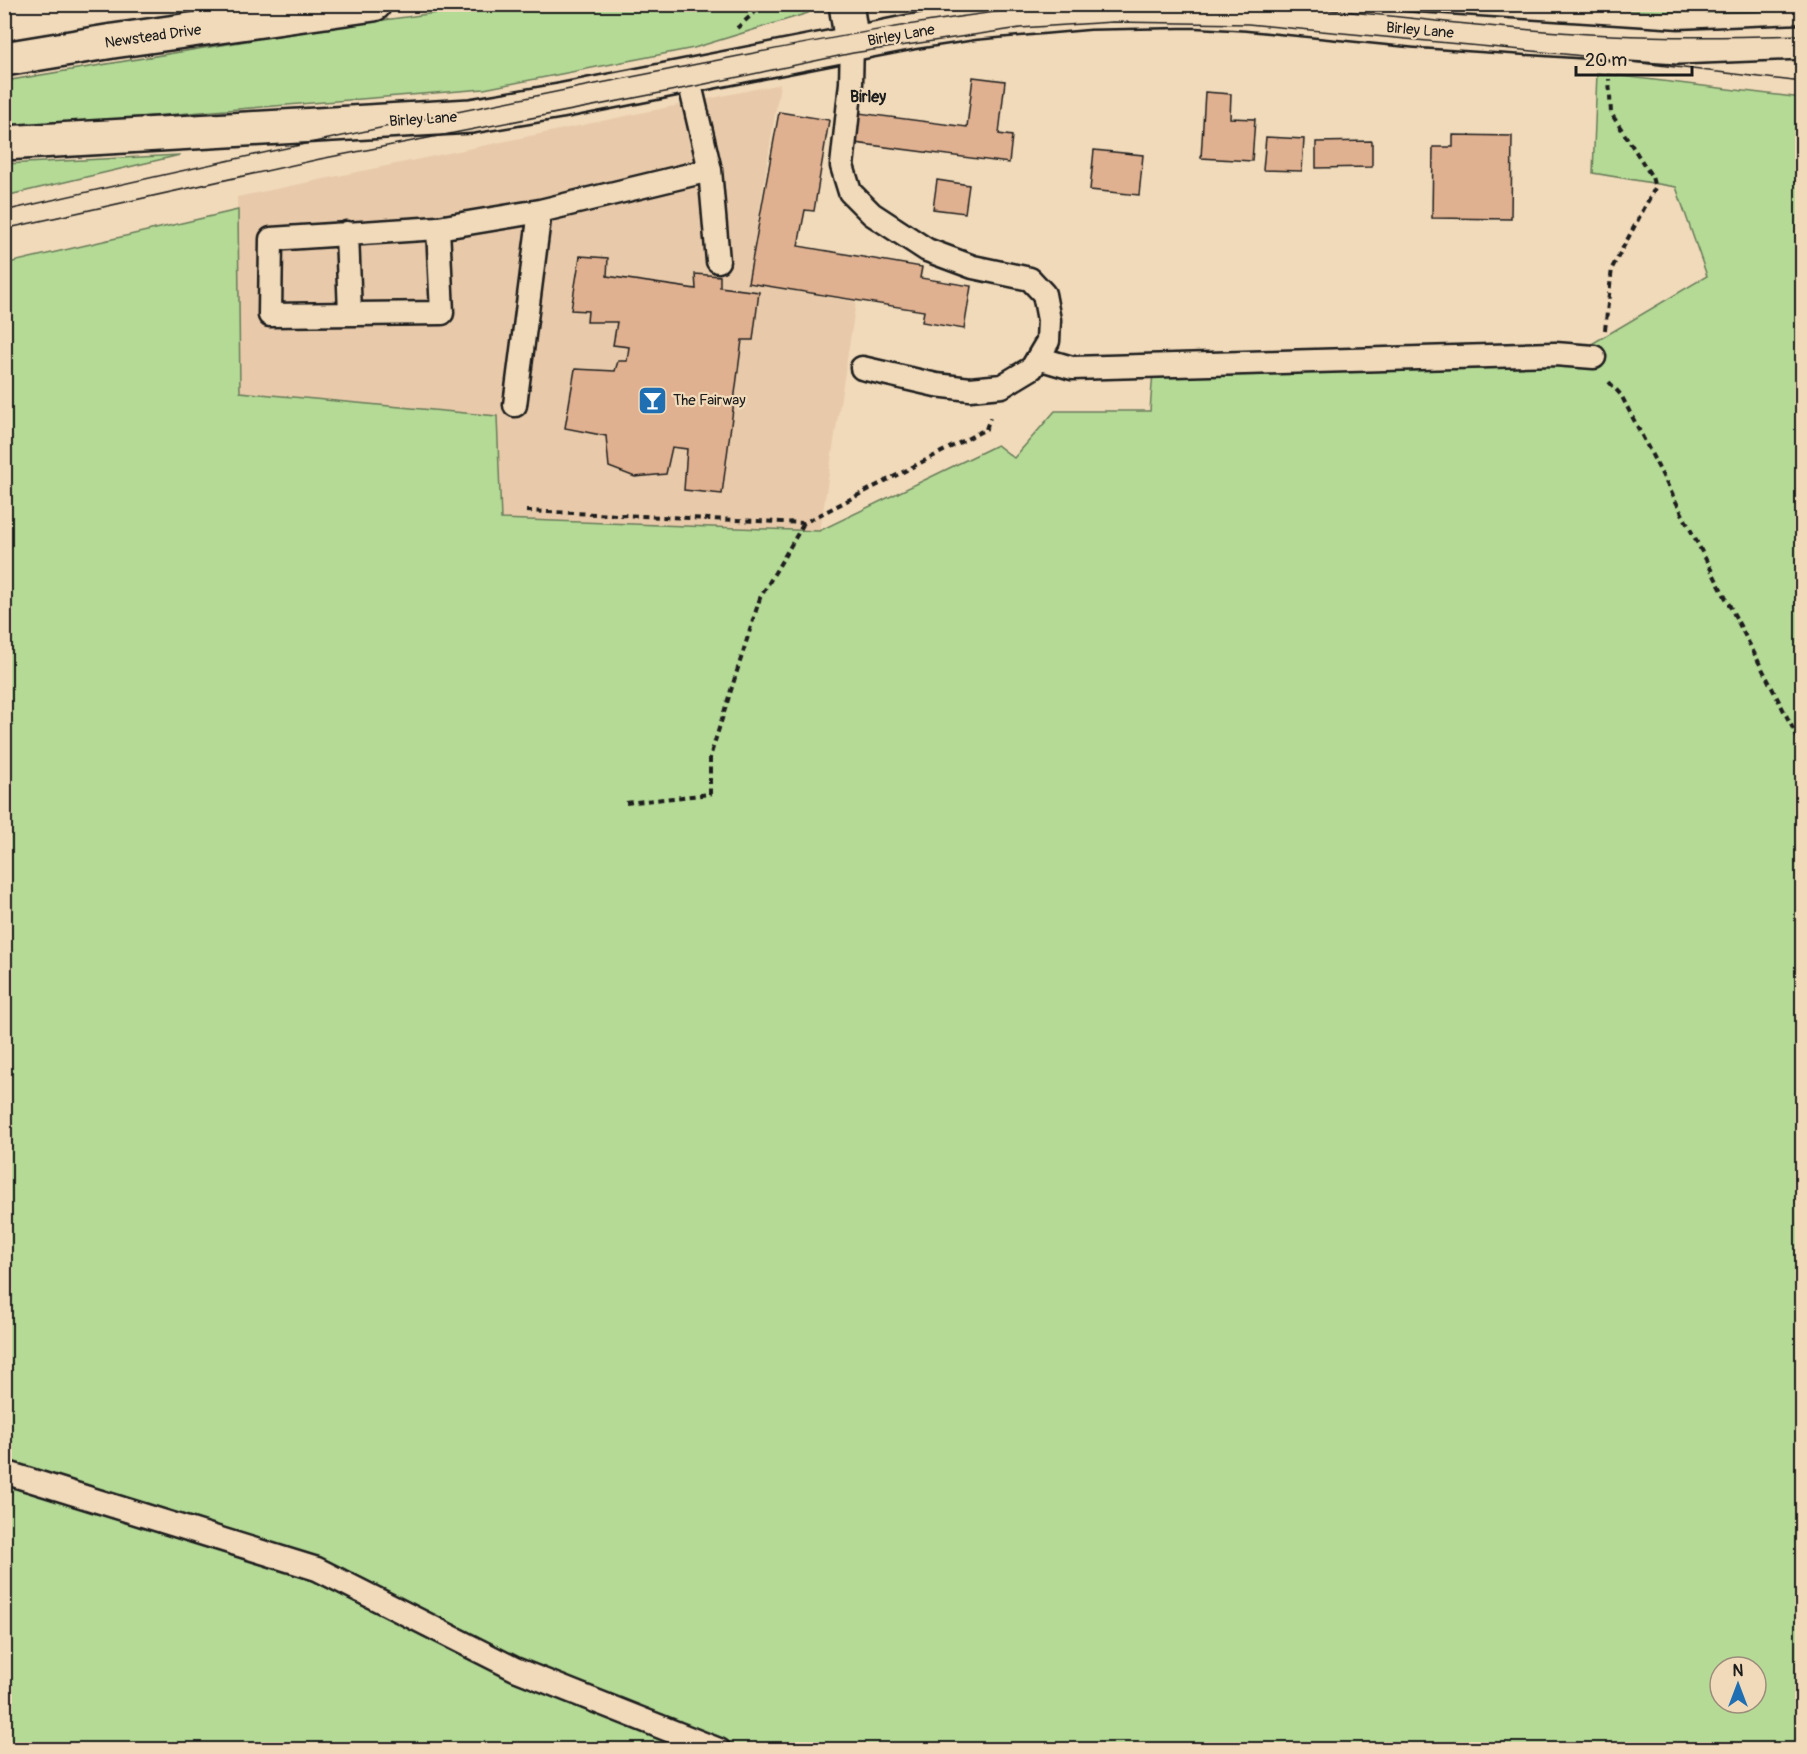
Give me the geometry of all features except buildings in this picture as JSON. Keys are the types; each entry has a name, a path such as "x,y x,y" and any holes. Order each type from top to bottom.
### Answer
{"street":[{"name":"Newstead Drive","path":"4,59 374,4"},
{"path":"846,4 852,43"},
{"name":"Birley Lane","path":"4,143 471,116 560,101 852,43 976,22 1089,12 1135,10 1247,13 1416,30 1678,47 1803,42"}],"lane":[{"path":"852,43 842,166 850,192 872,214 927,250 973,267 1030,279 1044,294 1049,320 1048,341 1032,368 1002,386 970,389 936,385 862,368"},
{"path":"688,76 710,170 718,261"},
{"path":"438,228 442,313 270,315 271,238 438,228 540,211 710,170"},
{"path":"515,405 540,211"},
{"path":"347,233 350,314"},
{"path":"1038,358 1072,368 1555,354 1594,357"},
{"path":"4,1472 317,1569 515,1670 719,1749"}],"path":[{"path":"734,30 764,4"},
{"path":"1609,69 1611,113 1652,177 1655,188 1612,268 1607,324 1594,357 1601,373 1621,394 1803,746"},
{"path":"526,511 804,523 986,429 1002,386"},
{"path":"626,803 710,794 710,757 760,598 804,523"}],"shaded area":[{"path":"780,84 748,282 856,302 820,531 500,519 496,416 240,392 237,197"}],"green space":[{"path":"503,4 814,5 808,13 694,48 484,89 5,128 5,81 324,28"},
{"path":"1802,4 1802,9 1699,12 1629,11 1525,5"},
{"path":"1597,73 1802,98 1802,1749 5,1749 4,264 238,210 240,392 497,416 501,519 819,531 997,445 1014,458 1055,411 1150,411 1154,359 1590,345 1707,276 1676,187 1593,173"},
{"path":"180,155 5,196 5,164"}],"tram line":[{"path":"4,211 330,138 809,42 962,16 1064,4"},
{"path":"1265,4 1568,33 1683,37 1802,35"},
{"path":"4,229 320,159 853,53 1020,28 1113,22 1248,24 1574,55 1802,82"}],"place":[{"name":"The Fairway","path":"652,400"}],"district":[{"name":"Birley","path":"868,96"}]}
